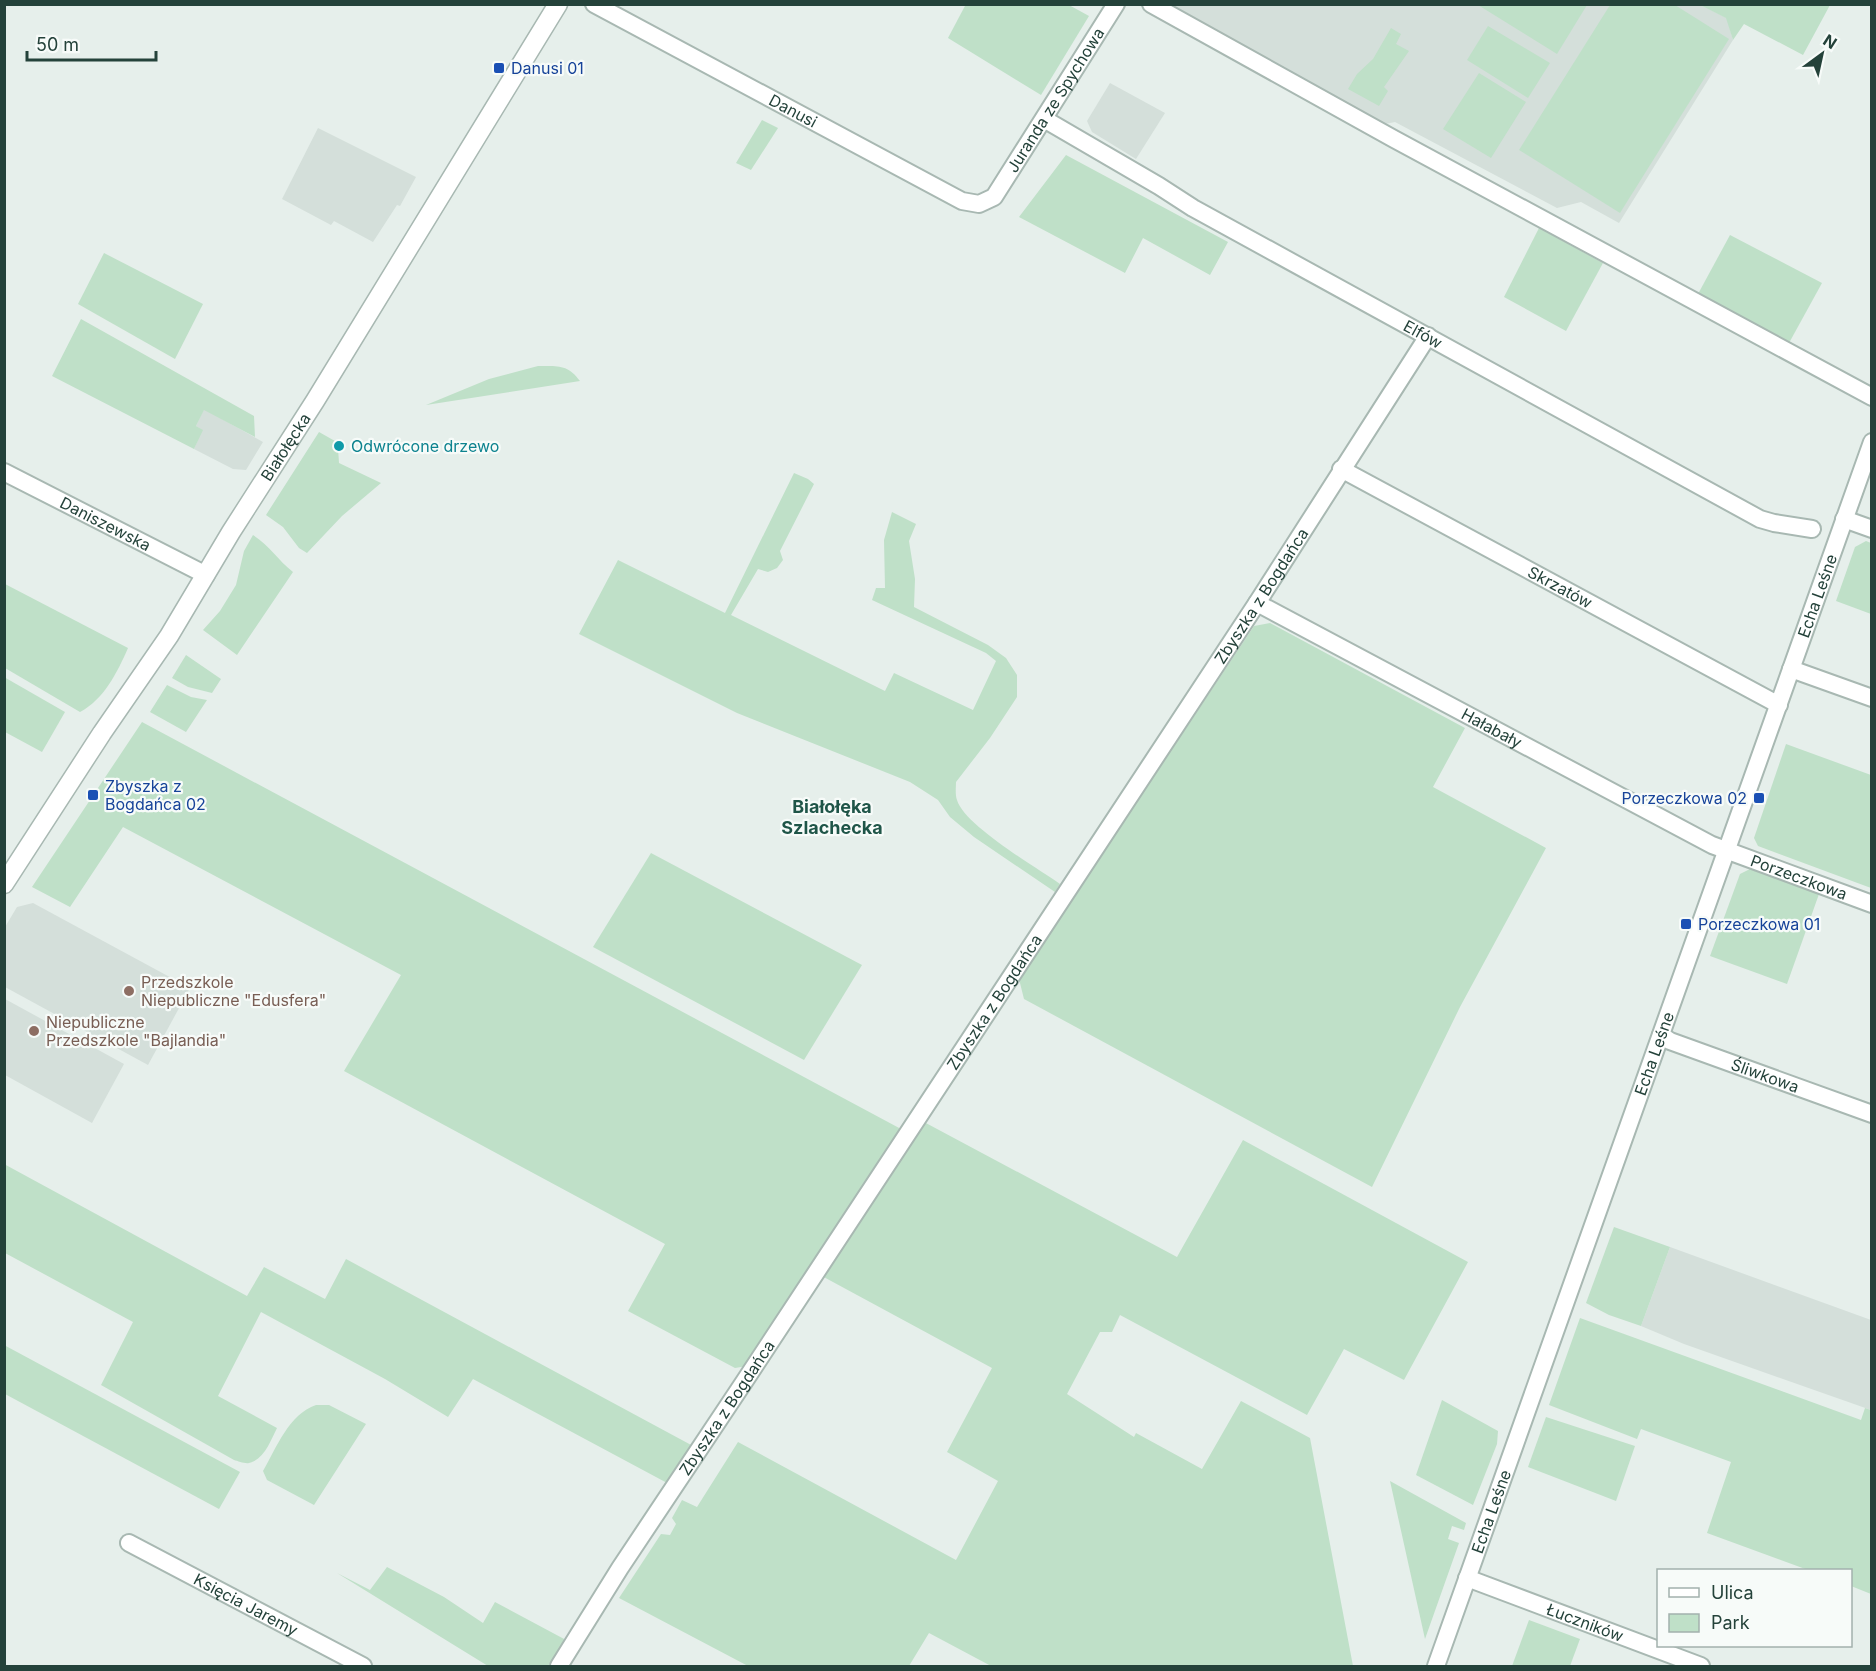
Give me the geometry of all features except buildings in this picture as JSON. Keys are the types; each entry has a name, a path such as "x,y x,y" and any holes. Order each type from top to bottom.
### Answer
{"street":[{"name":"Białołęcka","path":"4,884 102,733 169,636 558,4"},
{"name":"Danusi","path":"594,4 962,201 979,204 994,197"},
{"name":"Juranda ze Spychowa","path":"994,197 1116,4"},
{"path":"1151,4 1394,139 1872,397"},
{"name":"Elfów","path":"1044,119 1193,208 1760,519 1812,529"},
{"name":"Zbyszka z Bogdańca","path":"559,1666 620,1568 1257,603 1428,336"},
{"name":"Echa Leśne","path":"1436,1666 1872,442"},
{"name":"Skrzatów","path":"1341,469 1779,705"},
{"name":"Daniszewska","path":"4,472 206,576"},
{"path":"1844,519 1872,529"},
{"name":"Hałabały","path":"1257,603 1726,851"},
{"path":"1791,669 1872,698"},
{"name":"Porzeczkowa","path":"1726,851 1872,904"},
{"name":"Śliwkowa","path":"1661,1035 1670,1041 1872,1114"},
{"name":"Księcia Jaremy","path":"129,1543 363,1666"},
{"name":"Łuczników","path":"1467,1578 1701,1666"}],"shaded area":[{"path":"1166,5 1700,5 1727,18 1733,40 1619,223 1581,202 1557,208 1395,122 1385,124"},
{"path":"1110,83 1165,113 1136,159 1092,132 1087,121"},
{"path":"318,128 416,177 400,206 397,205 373,242 334,221 331,225 282,199"},
{"path":"204,409 263,442 246,470 233,469 194,449 202,430 196,426"},
{"path":"33,903 190,988 148,1065 5,987 5,927 17,907"},
{"name":"Niepubliczne Przedszkole \"Bajlandia\"","path":"5,999 124,1064 92,1123 5,1075"},
{"path":"1670,1247 1871,1320 1871,1410 1684,1344 1641,1326"}],"green space":[{"path":"966,4 1069,5 1089,16 1041,95 948,38"},
{"path":"1478,5 1587,5 1557,54"},
{"path":"1610,5 1675,5 1729,39 1620,213 1519,150"},
{"path":"1700,5 1830,5 1803,55 1744,24 1733,40 1726,18"},
{"path":"1488,26 1550,63 1528,98 1467,60"},
{"path":"1391,28 1401,34 1396,44 1409,51 1384,87 1388,91 1379,106 1348,89 1357,74 1373,59"},
{"path":"1479,73 1526,102 1491,158 1443,129"},
{"path":"762,120 778,128 751,170 736,163"},
{"path":"1066,155 1228,242 1210,275 1143,238 1125,273 1019,217"},
{"path":"1539,228 1603,263 1566,331 1504,297"},
{"path":"1730,235 1822,283 1789,343 1698,294"},
{"path":"104,253 203,304 175,359 78,304"},
{"path":"81,319 254,416 255,437 204,410 196,426 203,430 194,449 52,376"},
{"path":"538,366 556,366 566,369 576,375 580,381 426,405 489,379"},
{"path":"319,432 342,445 338,448 339,463 381,483 342,516 307,553 299,548 283,527 266,515"},
{"path":"794,473 814,484 780,551 783,560 777,568 768,572 758,569 731,615 885,691 894,673 973,710 996,661 986,653 872,600 876,588 885,588 884,540 892,512 916,524 909,541 915,579 914,607 988,645 1006,658 1017,675 1017,697 990,738 956,782 957,800 962,810 987,833 1060,884 1055,892 974,837 950,817 938,800 910,782 737,713 579,634 618,560 725,613"},
{"path":"253,535 293,572 237,655 203,630 220,611 236,585 244,551"},
{"path":"1866,541 1871,543 1871,614 1836,601 1855,547"},
{"path":"5,584 128,648 103,693 89,707 80,712 5,668"},
{"path":"1270,623 1465,728 1433,787 1546,848 1460,1007 1372,1187 1024,999 1019,979 1254,626"},
{"path":"186,655 221,679 212,693 188,687 172,678"},
{"path":"4,677 65,712 42,752 5,732"},
{"path":"167,685 191,697 207,700 186,732 150,712"},
{"path":"142,722 901,1129 747,1366 735,1368 628,1311 665,1244 344,1071 401,975 123,827 70,907 32,887"},
{"path":"1786,744 1871,775 1871,888 1758,846 1754,838"},
{"path":"651,853 862,965 804,1060 593,947"},
{"path":"1750,869 1819,894 1787,984 1710,956 1740,874"},
{"path":"924,1122 1177,1257 1243,1140 1468,1262 1404,1380 1344,1349 1307,1415 1120,1315 1112,1332 1100,1332 1067,1394 1134,1437 1136,1433 1202,1469 1241,1401 1310,1438 1353,1666 991,1666 929,1633 909,1666 748,1666 619,1598 661,1534 670,1535 676,1524 672,1518 682,1500 697,1507 738,1442 956,1560 998,1481 947,1452 992,1368 820,1275"},
{"path":"4,1164 247,1296 264,1267 325,1299 346,1259 693,1446 669,1484 473,1379 448,1417 385,1379 261,1312 218,1396 277,1428 259,1458 247,1463 234,1460 101,1385 133,1322 5,1253"},
{"path":"1614,1227 1670,1247 1641,1326 1609,1315 1586,1303"},
{"path":"1580,1318 1861,1420 1865,1408 1871,1410 1871,1594 1852,1586 1852,1569 1805,1569 1707,1533 1731,1462 1641,1429 1637,1439 1549,1405"},
{"path":"4,1345 240,1472 219,1509 5,1394"},
{"path":"1442,1400 1498,1431 1497,1444 1473,1505 1416,1475"},
{"path":"316,1405 329,1405 366,1424 314,1505 267,1480 263,1471 291,1424 307,1409"},
{"path":"1546,1417 1635,1446 1616,1501 1528,1467"},
{"path":"1390,1481 1466,1523 1464,1530 1452,1526 1448,1539 1459,1543 1425,1639"},
{"path":"387,1567 444,1597 483,1623 495,1602 566,1640 548,1666 488,1666 337,1573 370,1590"},
{"path":"1529,1620 1580,1639 1570,1666 1512,1666"}],"place":[{"name":"Danusi 01","path":"499,68"},
{"name":"Odwrócone drzewo","path":"339,446"},
{"name":"Zbyszka z Bogdańca 02","path":"93,795"},
{"name":"Porzeczkowa 02","path":"1759,798"},
{"name":"Porzeczkowa 01","path":"1686,924"},
{"name":"Przedszkole Niepubliczne \"Edusfera\"","path":"129,991"},
{"name":"Niepubliczne Przedszkole \"Bajlandia\"","path":"34,1031"}],"district":[{"name":"Białołęka Szlachecka","path":"832,816"}]}
